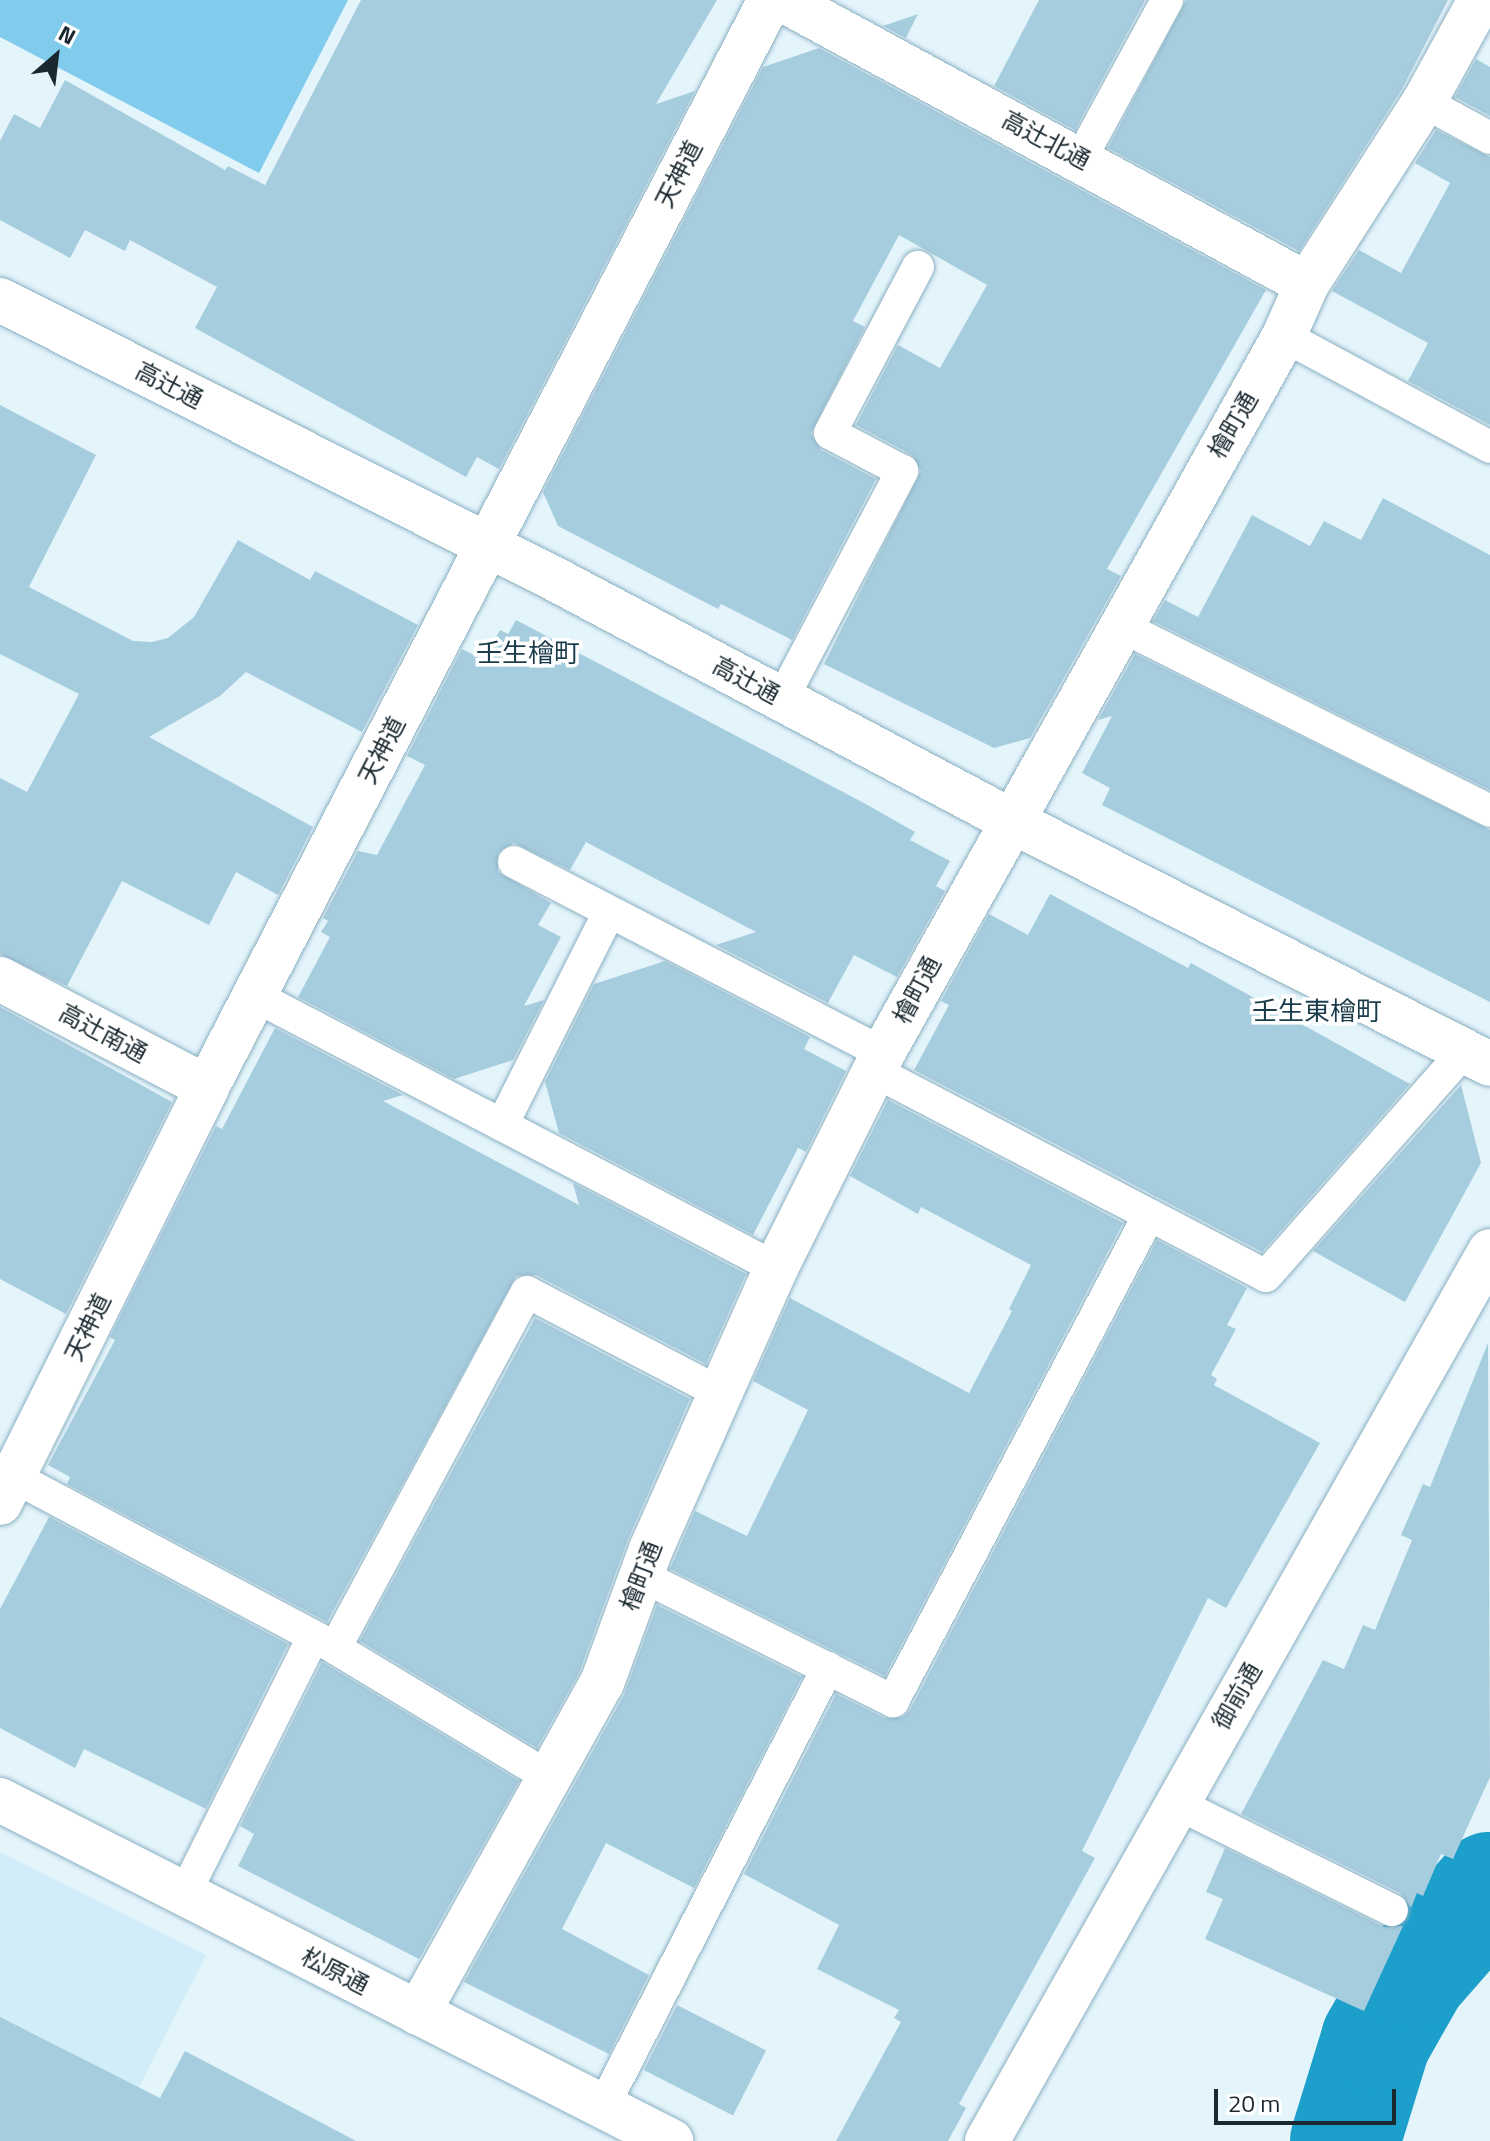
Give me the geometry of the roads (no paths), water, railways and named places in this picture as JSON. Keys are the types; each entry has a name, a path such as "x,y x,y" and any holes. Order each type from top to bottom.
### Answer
{"street":[{"name":"天神道","path":"7,1490 207,1087 770,0"},
{"name":"高辻北通","path":"783,0 1081,158 1307,284"},
{"name":"檜町通","path":"418,2013 602,1683 640,1575 720,1393 776,1268 879,1062 1010,820 1284,336 1307,284 1424,102 1480,0"},
{"name":"高辻通","path":"0,300 487,546 1010,820 1478,1057"},
{"name":"高辻南通","path":"0,979 207,1087"},
{"name":"御前通","path":"987,2141 1490,1251"},
{"name":"松原通","path":"0,1800 671,2141"}],"lane":[{"path":"1081,158 1167,0"},
{"path":"1424,102 1490,138"},
{"path":"782,699 902,471 830,433 918,267"},
{"path":"1284,336 1490,447"},
{"path":"1119,625 1490,811"},
{"path":"514,862 879,1062 1149,1215 1266,1276 1478,1057"},
{"path":"502,1125 609,912"},
{"path":"255,996 776,1268"},
{"path":"640,1575 893,1701 1149,1215"},
{"path":"184,1895 324,1643 527,1292 720,1393"},
{"path":"7,1490 324,1643 549,1777"},
{"path":"604,2105 828,1668"},
{"path":"1176,1803 1392,1910"}],"waterway":[{"path":"1345,2141 1376,2040 1413,1975 1490,1887"}],"district":[{"name":"壬生檜町","path":"528,653"},
{"name":"壬生東檜町","path":"1317,1011"}]}
